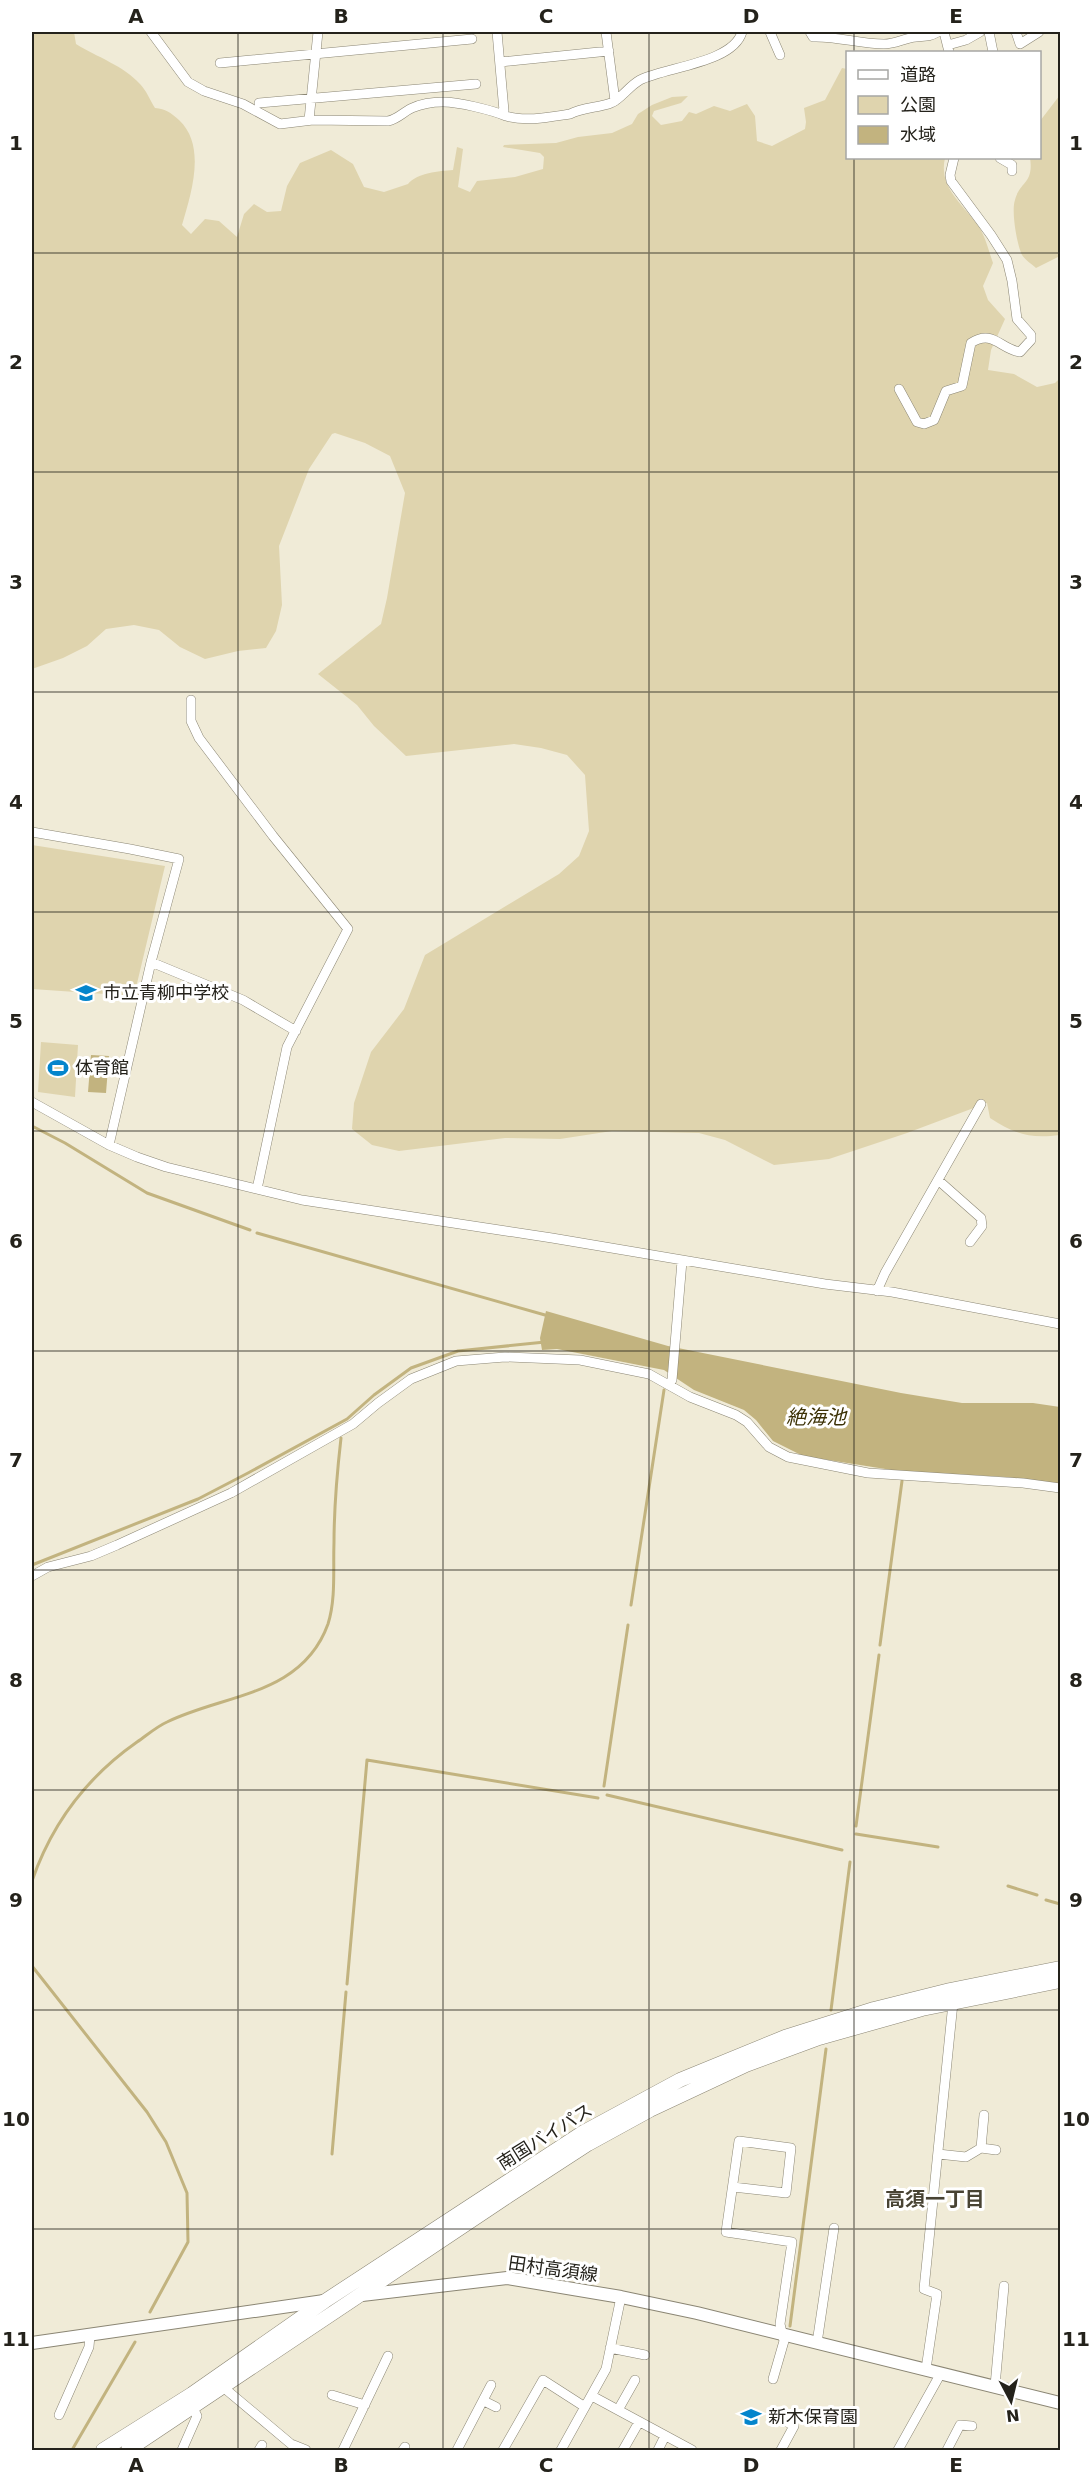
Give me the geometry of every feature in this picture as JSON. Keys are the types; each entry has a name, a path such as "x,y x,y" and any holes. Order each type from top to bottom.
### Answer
{"highway":[{"name":"南国バイパス","path":"103,2451 192,2394 325,2301 582,2133 699,2072 785,2037 874,2009 950,1990 1060,1968"},
{"name":"南国バイパス","path":"128,2451 357,2296 588,2145 688,2091 746,2065 819,2038 953,2002 1060,1981"}],"main road":[{"name":"田村高須線","path":"32,2343 357,2296 507,2278 621,2297 697,2313 1060,2403"}],"street":[{"path":"153,32 181,75 192,85 243,104 280,124 309,120 388,122 397,119 411,108 442,102 524,118 570,114 615,101 627,89 643,79 708,60 730,46 742,32"},
{"path":"309,120 318,32"},
{"path":"497,32 504,111 502,113"},
{"path":"606,32 615,101"},
{"path":"770,32 780,55"},
{"path":"810,32 813,38 835,37 846,41 884,44 918,36 929,38 938,32"},
{"path":"944,32 949,49 980,32"},
{"path":"989,32 993,51"},
{"path":"1016,32 1022,48 1039,32"},
{"path":"220,63 472,39"},
{"path":"500,62 609,51"},
{"path":"259,103 476,84"},
{"path":"899,389 917,422 924,424 934,420 946,392 962,386 971,343 981,338 989,338 1020,352 1031,340 1031,335 1017,319 1007,260 951,181 954,159"},
{"path":"1002,159 1012,165 1012,171"},
{"path":"191,700 191,721 199,738 273,836 348,929 287,1047 257,1189"},
{"path":"32,832 179,860 151,962 109,1145"},
{"path":"151,962 243,1000 296,1031"},
{"path":"32,1102 109,1145 166,1167 302,1200 892,1292 1060,1324"},
{"path":"877,1291 981,1104"},
{"path":"938,1180 981,1218 982,1226 970,1242"},
{"path":"671,1382 682,1261"},
{"path":"32,1576 48,1567 91,1556 231,1493 353,1424 411,1379 456,1361 505,1357 580,1360 649,1374 671,1382 696,1400 736,1415 747,1422 769,1447 788,1457 868,1473 1023,1483 1060,1488"},
{"path":"926,2369 937,2294 924,2289 953,2002"},
{"path":"981,2148 984,2115"},
{"path":"733,2187 786,2193 791,2148 739,2141 726,2232 792,2242 780,2324 784,2342 773,2379"},
{"path":"938,2154 966,2157 981,2148 996,2150"},
{"path":"817,2343 834,2228"},
{"path":"994,2386 1004,2286"},
{"path":"561,2451 606,2369 621,2297"},
{"path":"59,2415 89,2348 90,2335"},
{"path":"610,2348 645,2355"},
{"path":"343,2451 388,2356"},
{"path":"898,2451 941,2373"},
{"path":"503,2451 543,2380 585,2407"},
{"path":"618,2410 634,2380"},
{"path":"457,2451 492,2385"},
{"path":"223,2387 291,2444 306,2451"},
{"path":"332,2395 364,2406"},
{"path":"592,2396 692,2451"},
{"path":"484,2401 496,2407"},
{"path":"182,2451 197,2416 193,2408"},
{"path":"623,2451 639,2422"},
{"path":"781,2451 794,2427 787,2422"},
{"path":"947,2451 960,2425 972,2426"},
{"path":"658,2451 665,2436"}],"green space":[{"path":"32,32 74,32 76,44 134,78 144,89 155,108 170,113 179,120 188,131 195,156 192,185 182,225 191,234 205,219 219,221 237,237 244,214 254,204 267,212 281,211 287,186 300,163 331,150 353,164 364,187 384,192 408,184 423,175 453,170 457,147 463,149 458,187 470,192 477,181 515,177 543,169 544,157 540,153 503,147 504,145 556,143 578,137 612,133 632,124 638,114 652,105 672,97 688,96 681,103 654,111 652,116 661,125 682,121 689,112 696,114 714,106 730,111 747,104 755,116 757,141 772,146 805,129 804,108 825,100 842,68 846,69 846,159 945,159 945,178 949,187 979,227 993,263 983,286 988,300 1005,319 991,350 988,370 1014,374 1037,387 1055,383 1060,378 1060,1135 1031,1136 1007,1128 990,1118 987,1103 829,1159 774,1165 725,1140 699,1133 612,1131 560,1139 505,1138 399,1151 372,1145 352,1129 354,1103 371,1052 404,1009 425,955 559,874 579,856 589,831 585,775 567,755 514,744 406,756 374,726 357,705 318,674 381,624 387,598 405,493 390,456 365,443 332,434 309,469 279,546 282,605 276,631 266,648 238,651 205,659 180,647 159,630 134,625 106,629 87,646 63,658 32,669"},
{"path":"1060,95 1060,256 1036,268 1023,257 1020,250 1015,228 1014,205 1017,194 1030,173 1030,159 1041,159 1041,120"},
{"path":"32,845 165,866 134,996 32,989"},
{"name":"体育館","path":"41,1042 78,1045 75,1097 38,1092"}],"water":[{"path":"91,1055 109,1056 106,1093 88,1092"},
{"name":"絶海池","path":"546,1311 668,1346 901,1393 962,1403 1033,1403 1060,1407 1060,1484 1006,1477 898,1471 803,1456 773,1441 756,1420 744,1410 694,1390 664,1370 557,1349 542,1350 540,1338"}],"waterway":[{"path":"32,1126 65,1143 147,1193 250,1230"},
{"path":"257,1233 545,1315"},
{"path":"32,1565 198,1499 347,1419 374,1395 411,1368 458,1351 545,1342"},
{"path":"631,1605 664,1390"},
{"path":"32,1881 50,1840 73,1803 102,1770 119,1756 167,1722 259,1690 281,1679 300,1666 316,1648 331,1614 334,1584 335,1504 341,1438"},
{"path":"880,1645 902,1481"},
{"path":"604,1786 628,1625"},
{"path":"856,1826 879,1655"},
{"path":"347,1984 367,1760 598,1798"},
{"path":"607,1795 842,1850"},
{"path":"856,1834 938,1847"},
{"path":"831,2010 850,1862"},
{"path":"1008,1886 1037,1895"},
{"path":"1046,1900 1060,1904"},
{"path":"32,1966 147,2112 166,2142 187,2193 188,2242 150,2312"},
{"path":"332,2154 346,1992"},
{"path":"790,2326 826,2049"},
{"path":"72,2450 135,2342"}],"place":[{"name":"市立青柳中学校","path":"86,993"},
{"name":"体育館","path":"58,1068"},
{"name":"新木保育園","path":"751,2417"}],"district":[{"name":"高須一丁目","path":"935,2199"}]}
